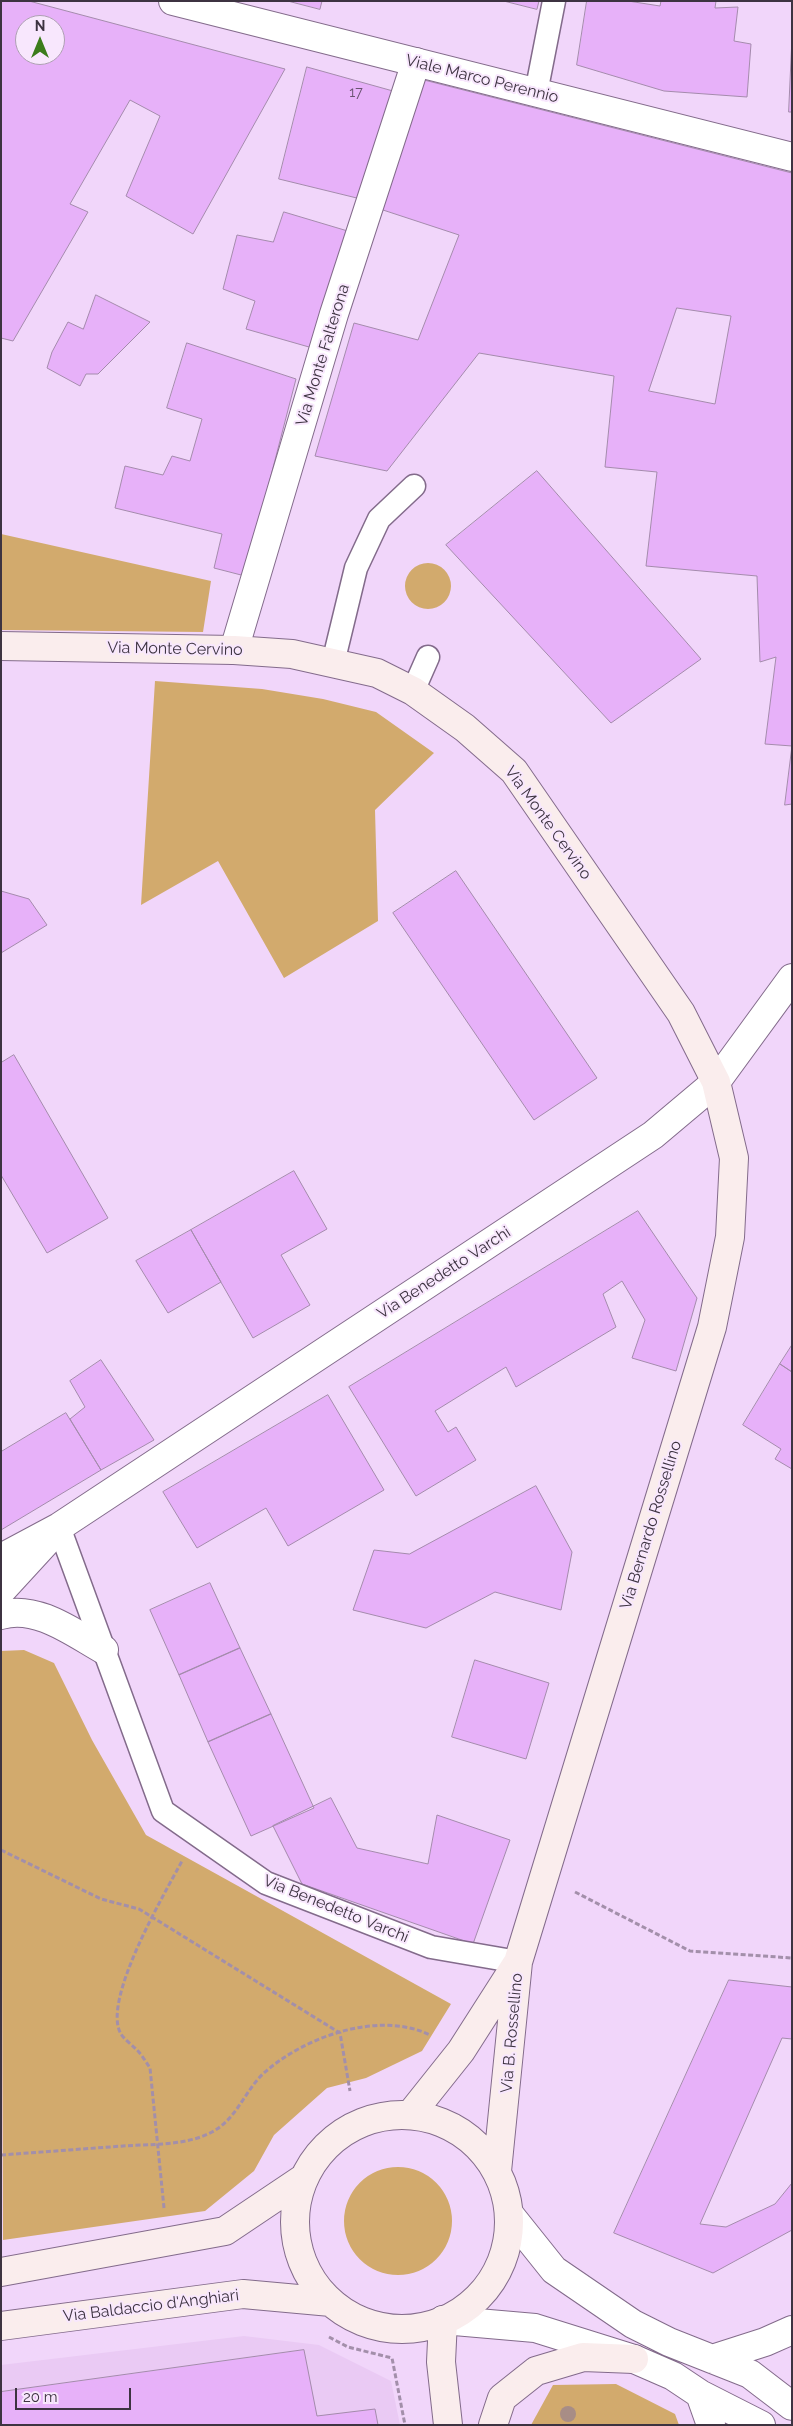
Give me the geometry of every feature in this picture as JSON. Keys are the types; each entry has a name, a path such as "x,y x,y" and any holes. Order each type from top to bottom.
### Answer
{"main road":[{"name":"Via Monte Cervino","path":"1,646 234,650 292,654 377,673 413,691 465,728 514,771 681,1013 716,1082"},
{"name":"Via Bernardo Rossellino","path":"518,1962 712,1327 730,1237 734,1158 716,1082"},
{"name":"Via B. Rossellino","path":"410,2115 461,2051 518,1962"},
{"name":"Via B. Rossellino","path":"497,2171 518,1962"},
{"path":"410,2115 445,2123 475,2143 497,2171 510,2214 506,2248 493,2278 472,2304 443,2320 414,2328 385,2327 356,2318 331,2302 310,2276 297,2245 295,2211 304,2178 321,2151 347,2129 378,2117 410,2115"},
{"path":"1,2272 225,2231 304,2178"},
{"name":"Via Baldaccio d'Anghiari","path":"1,2326 243,2294 331,2302"},
{"path":"443,2320 441,2362 448,2425"},
{"path":"493,2425 502,2398 536,2371 583,2357 634,2359"}],"street":[{"name":"Viale Marco Perennio","path":"173,1 792,157"},
{"name":"Via Monte Falterona","path":"234,650 334,314 416,62"},
{"name":"Via Benedetto Varchi","path":"1,1558 59,1527 653,1134 716,1082 792,978"},
{"name":"Via Benedetto Varchi","path":"1,1591 59,1527"},
{"path":"1,1616 28,1614 56,1623 104,1650"},
{"path":"510,2214 554,2270 633,2324 750,2374 791,2405"},
{"path":"443,2320 535,2328 634,2359 673,2376 700,2394 749,2419 791,2405"},
{"path":"712,2359 765,2342 792,2330"},
{"path":"700,2394 711,2425"}],"lane":[{"path":"536,93 554,1"},
{"path":"334,662 356,568 378,519 414,486"},
{"path":"413,691 428,657"},
{"name":"Via Benedetto Varchi","path":"59,1527 163,1811 266,1883 431,1947 518,1962"}],"path":[{"path":"164,2213 159,2144 150,2068 139,2052 120,2033 117,2009 121,1989 135,1952 196,1834"},
{"path":"1,1850 100,1899 139,1909 340,2033 350,2091"},
{"path":"578,1884 575,1893 690,1951 792,1958"},
{"path":"1,2155 179,2142 212,2132 235,2113 264,2073 298,2048 353,2028 394,2024 421,2031 436,2038"}],"shaded area":[{"path":"1,534 211,581 203,632 1,630"},
{"path":"423,563 433,563 447,573 451,586 447,599 441,605 433,609 423,609 409,599 405,591 405,581 415,567"},
{"path":"155,681 262,689 323,699 376,712 434,753 375,810 378,921 284,978 218,861 141,905"},
{"path":"24,1650 54,1663 92,1740 146,1835 451,2004 422,2051 366,2078 327,2088 274,2135 254,2171 205,2211 3,2240 1,1651"},
{"path":"398,2167 419,2171 436,2183 448,2200 452,2221 448,2242 436,2259 419,2271 398,2275 377,2271 360,2259 348,2242 344,2221 348,2200 360,2183 377,2171"},
{"path":"244,2336 319,2345 391,2381 400,2425 1,2425 1,2365"},
{"path":"616,2384 675,2414 679,2425 531,2425 553,2385"}],"building":[{"path":"1,1 29,1 285,69 193,234 126,196 160,116 130,100 70,204 88,212 13,341 1,338"},
{"path":"288,1 322,1 320,9"},
{"path":"504,1 539,1 537,9"},
{"path":"587,1 628,1 660,6 661,1 716,1 715,8 738,7 734,41 751,44 747,97 664,91 577,65"},
{"path":"792,38 792,112 789,112"},
{"path":"307,67 393,91 365,200 279,179"},
{"path":"424,80 792,173 792,746 765,744 776,657 760,662 757,576 646,566 657,472 605,467 614,376 479,353 387,471 315,456 354,323 418,340 459,235 383,210","holes":["677,308 731,316 715,404 649,391"]},
{"path":"284,212 351,232 316,349 246,329 255,301 223,289 237,235 273,242"},
{"path":"96,295 150,322 98,374 86,374 80,386 47,368 52,352 68,322 83,329"},
{"path":"187,343 296,379 245,576 214,568 222,534 115,508 125,466 163,475 172,456 190,461 202,419 167,408"},
{"path":"537,471 701,659 611,723 446,545"},
{"path":"792,746 792,804 785,805"},
{"path":"456,871 597,1078 534,1120 393,913"},
{"path":"1,891 29,899 47,925 1,953"},
{"path":"14,1055 108,1218 47,1253 1,1175 1,1063"},
{"path":"294,1171 327,1229 281,1255 310,1305 253,1338 191,1230"},
{"path":"638,1211 697,1298 676,1371 632,1358 645,1320 622,1281 603,1294 616,1327 516,1387 506,1367 435,1411 448,1432 456,1427 476,1460 416,1496 349,1387"},
{"path":"191,1230 221,1282 168,1313 136,1261"},
{"path":"792,1345 792,1372 780,1364"},
{"path":"101,1360 154,1440 101,1470 70,1419 85,1407 70,1381"},
{"path":"780,1364 792,1372 792,1469 775,1459 781,1449 743,1425"},
{"path":"328,1395 384,1490 288,1546 266,1508 197,1548 163,1492"},
{"path":"66,1413 101,1470 1,1530 1,1452"},
{"path":"536,1486 572,1552 561,1610 495,1592 426,1628 353,1610 374,1550 409,1554"},
{"path":"210,1583 240,1648 179,1675 150,1610"},
{"path":"240,1648 271,1714 208,1742 179,1675"},
{"path":"475,1660 549,1683 526,1759 452,1737"},
{"path":"271,1714 314,1808 251,1836 208,1742"},
{"path":"331,1798 357,1848 428,1864 437,1815 510,1840 473,1944 302,1884 273,1826"},
{"path":"729,1980 792,1987 792,2039 782,2038 700,2224 726,2227 775,2204 792,2183 792,2230 713,2273 614,2233"},
{"path":"304,2350 317,2416 375,2409 378,2425 1,2425 1,2392"}]}
